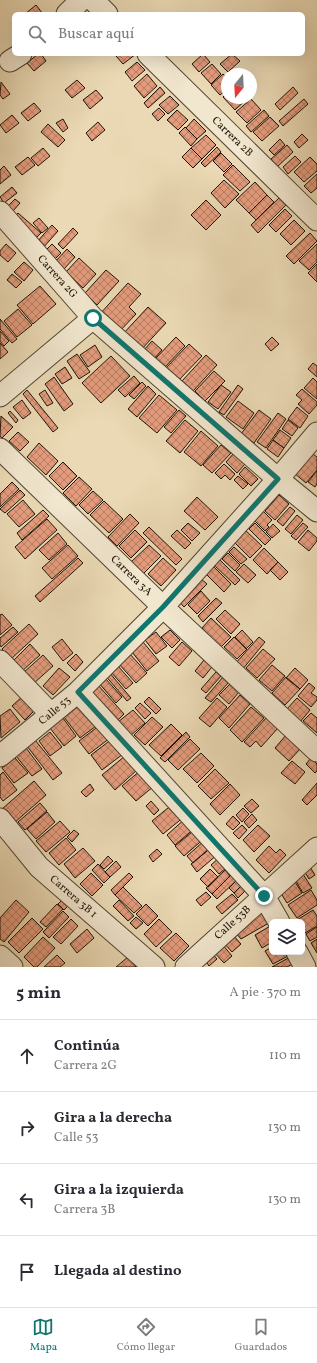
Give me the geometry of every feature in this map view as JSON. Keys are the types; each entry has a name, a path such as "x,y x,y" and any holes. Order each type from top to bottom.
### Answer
{"street":[{"path":"69,12 81,0"},
{"path":"93,0 105,12"},
{"name":"Carrera 2B","path":"150,56 317,220"},
{"name":"Carrera 2G","path":"0,212 93,318 278,479 317,511"},
{"path":"0,396 93,318"},
{"name":"Calle 53","path":"0,756 78,692 163,607 278,479 317,433"},
{"name":"Carrera 3A","path":"0,449 163,607 317,751"},
{"path":"0,661 52,714"},
{"path":"78,692 264,896 277,919"},
{"name":"Carrera 3B 1","path":"0,819 39,867 154,967"},
{"name":"Calle 53B","path":"186,967 317,848"},
{"path":"298,955 305,967"},
{"path":"0,956 12,967"}],"building":[{"path":"36,5 41,12 27,12"},
{"path":"36,56 42,56 46,61 34,71 27,63"},
{"path":"116,56 133,56 123,64"},
{"path":"201,56 205,56 210,62 199,72 192,64"},
{"path":"230,56 234,56 240,61 232,68 224,68 220,64"},
{"path":"137,62 145,70 132,81 125,72"},
{"path":"212,64 221,74 211,84 201,73"},
{"path":"147,74 157,86 144,98 134,86"},
{"path":"221,76 221,94 220,95 211,85"},
{"path":"77,80 85,88 72,98 65,90"},
{"path":"1,82 10,94 3,99 0,95"},
{"path":"160,87 165,93 148,108 144,103"},
{"path":"293,87 298,93 280,110 275,104"},
{"path":"96,90 103,98 90,109 83,100"},
{"path":"170,96 179,105 168,114 159,105"},
{"path":"304,99 308,104 283,126 279,121"},
{"path":"34,103 41,111 28,121 21,113"},
{"path":"229,104 242,104 235,110"},
{"path":"245,104 256,104 261,110 247,123 236,112"},
{"path":"159,108 165,114 158,121 152,114"},
{"path":"177,110 188,120 178,130 167,120"},
{"path":"264,110 269,116 251,132 246,126"},
{"path":"12,115 19,123 6,133 0,125"},
{"path":"270,117 279,126 262,141 253,132"},
{"path":"63,119 68,128 63,132 56,123"},
{"path":"194,119 206,131 197,139 186,128"},
{"path":"98,122 105,130 92,141 86,133"},
{"path":"48,124 65,140 58,147 41,132"},
{"path":"185,127 197,139 191,146 179,133"},
{"path":"302,134 308,140 299,148 294,142"},
{"path":"206,135 216,145 202,159 191,148"},
{"path":"280,139 285,145 274,155 269,150"},
{"path":"287,145 293,152 277,167 271,159"},
{"path":"217,147 221,152 205,167 201,163"},
{"path":"43,148 50,156 38,166 31,158"},
{"path":"191,148 202,159 193,168 182,157"},
{"path":"221,153 232,164 224,172 213,161"},
{"path":"295,156 301,162 288,174 283,167"},
{"path":"28,157 35,165 22,175 15,167"},
{"path":"310,157 317,164 317,171 304,182 294,172"},
{"path":"233,165 250,182 240,191 223,175"},
{"path":"4,166 11,175 0,184 0,170"},
{"path":"317,174 317,188 311,193 304,186"},
{"path":"224,180 239,194 225,208 211,193"},
{"path":"255,182 267,195 249,213 236,200"},
{"path":"12,187 17,193 4,203 0,197"},
{"path":"267,195 274,202 256,220 249,213"},
{"path":"280,197 287,204 258,233 251,225"},
{"path":"15,199 20,203 13,211 8,206"},
{"path":"206,200 221,215 206,230 191,215"},
{"path":"285,209 292,216 276,232 269,225"},
{"path":"18,213 41,233 34,240 12,220"},
{"path":"39,218 48,228 42,233 33,223"},
{"path":"294,220 305,231 291,245 280,234"},
{"path":"52,225 58,231 42,249 36,243"},
{"path":"73,228 78,233 63,249 58,244"},
{"path":"310,233 317,241 294,264 286,256"},
{"path":"6,244 16,253 8,262 0,255 0,251"},
{"path":"52,244 61,253 55,259 46,250"},
{"path":"317,244 317,262 309,270 299,261"},
{"path":"67,249 75,257 64,269 55,262"},
{"path":"79,258 96,274 83,288 66,272"},
{"path":"24,262 33,270 24,281 14,272"},
{"path":"317,264 317,282 308,273"},
{"path":"106,270 119,281 97,305 85,293"},
{"path":"12,274 22,282 16,288 7,280"},
{"path":"128,283 141,294 129,307 136,314 118,333 99,315"},
{"path":"40,286 56,304 33,324 17,305"},
{"path":"148,307 166,323 140,351 122,335"},
{"path":"18,309 32,325 17,337 4,321"},
{"path":"0,319 17,339 12,343 0,329"},
{"path":"0,331 9,341 4,346 0,341"},
{"path":"176,337 185,346 164,368 155,359"},
{"path":"272,337 279,344 271,351 265,344"},
{"path":"152,341 162,350 153,360 143,351"},
{"path":"0,343 8,352 0,359"},
{"path":"189,344 202,356 176,383 163,371"},
{"path":"95,345 102,357 88,367 80,355"},
{"path":"77,354 90,372 79,379 67,361"},
{"path":"206,355 217,365 193,391 182,381"},
{"path":"111,356 130,376 101,403 82,383"},
{"path":"313,363 317,366 317,377 308,369"},
{"path":"65,367 72,378 62,384 55,374"},
{"path":"214,371 225,381 205,401 195,391"},
{"path":"134,376 140,383 125,397 118,390"},
{"path":"54,377 73,404 64,411 45,384"},
{"path":"313,378 317,382 317,399 304,388"},
{"path":"142,382 146,386 134,399 129,395"},
{"path":"221,385 231,392 218,409 208,402"},
{"path":"238,385 243,389 224,415 219,412"},
{"path":"148,386 156,394 137,417 128,409"},
{"path":"302,389 317,402 317,405 309,414 298,404 302,400 296,395"},
{"path":"27,390 58,428 53,432 23,394"},
{"path":"45,390 53,403 47,406 39,394"},
{"path":"159,395 177,410 157,433 139,418"},
{"path":"22,400 31,413 23,419 13,407"},
{"path":"238,401 254,413 243,429 226,417"},
{"path":"297,407 308,416 300,428 288,419"},
{"path":"179,410 186,416 171,433 164,427"},
{"path":"259,410 271,419 254,443 241,434"},
{"path":"10,411 18,420 16,423 8,413"},
{"path":"278,413 286,419 266,448 257,442"},
{"path":"1,416 13,427 2,438 0,436"},
{"path":"185,420 198,431 180,453 166,441"},
{"path":"288,420 298,428 292,436 282,429"},
{"path":"280,430 291,438 284,448 273,440"},
{"path":"201,431 218,446 201,466 184,452"},
{"path":"18,432 29,442 20,451 9,441"},
{"path":"273,440 284,448 278,457 267,449"},
{"path":"39,443 58,461 46,475 27,457"},
{"path":"221,445 231,453 212,473 203,465"},
{"path":"310,452 317,457 317,470 306,483 294,473"},
{"path":"234,453 245,464 237,473 226,462"},
{"path":"63,462 77,476 63,490 49,476"},
{"path":"224,464 235,474 230,480 225,475 221,479 215,473"},
{"path":"245,467 258,479 251,486 239,474"},
{"path":"317,471 317,484 315,487 308,482"},
{"path":"238,476 248,484 243,489 234,480"},
{"path":"79,477 92,489 76,506 63,493"},
{"path":"12,482 19,489 0,507 0,494"},
{"path":"20,490 25,495 5,513 0,509"},
{"path":"93,491 103,500 88,514 79,505"},
{"path":"279,495 289,504 275,520 265,511"},
{"path":"197,497 218,517 205,530 184,511"},
{"path":"23,500 35,514 19,527 7,514"},
{"path":"104,501 123,519 109,533 90,515"},
{"path":"290,507 295,511 283,526 277,521"},
{"path":"43,510 49,516 22,540 17,533"},
{"path":"262,510 272,520 267,525 269,527 265,531 253,519"},
{"path":"130,514 139,523 117,546 108,537"},
{"path":"297,515 303,520 291,534 285,529"},
{"path":"47,519 57,530 25,559 15,547"},
{"path":"188,523 200,533 192,541 181,530"},
{"path":"255,523 271,539 265,545 249,529"},
{"path":"303,523 308,527 296,540 291,536"},
{"path":"273,524 280,531 272,538 266,532"},
{"path":"149,527 182,559 176,565 143,533"},
{"path":"135,530 147,542 131,558 119,546"},
{"path":"177,530 191,543 185,549 171,536"},
{"path":"245,530 262,546 250,558 233,541"},
{"path":"308,530 317,538 317,541 309,551 298,542"},
{"path":"58,533 67,544 49,560 39,550"},
{"path":"68,545 78,556 52,579 42,568"},
{"path":"149,545 161,556 143,574 131,562"},
{"path":"234,547 247,559 241,564 229,552"},
{"path":"264,548 278,562 267,574 253,560"},
{"path":"228,553 240,565 235,571 222,559"},
{"path":"78,558 83,563 40,602 35,596"},
{"path":"163,558 176,570 161,586 148,574"},
{"path":"219,559 240,580 235,585 213,564"},
{"path":"278,562 288,572 280,580 270,570"},
{"path":"244,564 256,575 248,583 236,572"},
{"path":"213,566 231,584 224,592 205,573"},
{"path":"200,578 207,584 184,607 178,600"},
{"path":"201,591 210,601 197,614 188,605"},
{"path":"216,598 222,603 203,622 198,616"},
{"path":"225,610 240,624 231,634 216,619"},
{"path":"2,614 12,625 0,635 0,615"},
{"path":"211,618 231,637 221,647 202,628"},
{"path":"29,624 38,634 11,659 2,649"},
{"path":"13,627 18,632 1,647 0,638"},
{"path":"170,630 180,640 172,648 161,637"},
{"path":"242,630 253,642 246,649 235,637"},
{"path":"156,632 167,646 156,654 145,640"},
{"path":"234,637 247,649 237,659 224,647"},
{"path":"259,637 265,642 242,670 235,664"},
{"path":"62,639 73,653 63,661 52,647"},
{"path":"143,642 159,661 147,671 132,652"},
{"path":"182,642 192,651 179,666 169,657"},
{"path":"30,644 40,655 22,671 13,661"},
{"path":"263,649 275,659 257,678 246,668"},
{"path":"129,653 147,673 136,683 118,663"},
{"path":"76,654 83,662 75,671 67,663"},
{"path":"43,655 53,666 33,684 23,673"},
{"path":"204,660 212,667 203,678 195,671"},
{"path":"272,665 285,676 272,691 259,680"},
{"path":"118,666 133,683 126,689 111,672"},
{"path":"59,668 70,677 53,695 43,686"},
{"path":"295,668 308,680 300,689 286,678"},
{"path":"108,671 131,698 127,701 104,674"},
{"path":"216,672 221,676 206,693 201,689"},
{"path":"104,677 122,697 116,703 98,682"},
{"path":"223,677 229,682 211,702 205,698"},
{"path":"286,677 300,689 285,705 272,693"},
{"path":"309,683 315,688 311,693 317,697 317,700 311,707 298,696"},
{"path":"97,684 124,714 116,722 89,691"},
{"path":"230,684 239,692 229,704 219,695"},
{"path":"24,695 37,708 25,720 12,706"},
{"path":"240,695 250,704 229,728 219,718"},
{"path":"149,697 161,709 156,714 144,702"},
{"path":"217,698 227,707 210,727 199,718"},
{"path":"297,698 310,710 300,722 286,710"},
{"path":"140,703 151,713 145,719 135,708"},
{"path":"80,705 96,726 80,738 64,717"},
{"path":"251,707 264,718 242,742 230,730"},
{"path":"10,709 20,722 1,738 0,716"},
{"path":"133,710 145,723 130,736 118,722"},
{"path":"311,713 317,718 317,733 303,721"},
{"path":"152,717 163,727 145,745 134,735"},
{"path":"267,717 278,728 261,747 256,741 250,747 244,742"},
{"path":"63,718 76,736 64,746 50,728"},
{"path":"171,724 182,735 161,756 149,745"},
{"path":"100,725 110,738 89,754 79,741"},
{"path":"50,732 62,747 50,756 39,741"},
{"path":"186,732 190,737 165,762 160,758"},
{"path":"286,735 301,748 289,761 275,748"},
{"path":"112,739 123,754 102,770 91,755"},
{"path":"190,739 200,749 178,770 168,760"},
{"path":"35,740 62,773 53,780 27,746"},
{"path":"26,748 42,769 32,776 16,756"},
{"path":"201,753 214,766 197,783 183,769"},
{"path":"125,756 137,770 115,790 102,775"},
{"path":"15,758 28,773 14,783 2,768"},
{"path":"311,758 317,764 317,771 315,773 306,764"},
{"path":"292,761 305,772 295,784 281,773"},
{"path":"215,769 229,783 211,799 198,786"},
{"path":"141,770 154,786 136,801 122,786"},
{"path":"3,772 17,790 3,801 0,797 0,775"},
{"path":"34,781 46,795 14,823 2,809"},
{"path":"317,783 317,795 307,805 302,800"},
{"path":"90,784 94,790 86,797 81,792"},
{"path":"230,784 240,795 220,815 210,804"},
{"path":"252,799 259,806 251,813 244,806"},
{"path":"151,801 159,810 154,815 146,806"},
{"path":"40,803 47,811 25,830 18,822"},
{"path":"174,803 185,816 163,834 152,821"},
{"path":"243,808 249,814 242,822 236,815"},
{"path":"47,812 55,822 36,839 27,829"},
{"path":"252,814 257,820 249,828 244,822"},
{"path":"233,816 240,823 233,830 226,824"},
{"path":"187,817 196,827 175,845 167,835"},
{"path":"60,821 70,832 46,852 36,841"},
{"path":"242,825 247,830 239,839 233,833"},
{"path":"258,825 270,836 254,852 243,840"},
{"path":"198,827 206,837 184,856 175,846"},
{"path":"74,830 79,834 72,842 67,837"},
{"path":"66,838 76,850 59,865 49,853"},
{"path":"204,841 210,848 193,863 187,856"},
{"path":"269,846 276,853 280,849 286,855 269,873 256,860"},
{"path":"212,847 218,854 197,872 191,864"},
{"path":"83,848 95,861 75,878 64,864"},
{"path":"157,849 162,854 153,862 149,856"},
{"path":"108,856 113,861 104,869 100,865"},
{"path":"220,857 228,866 219,874 211,865"},
{"path":"116,861 121,867 110,877 105,872"},
{"path":"98,864 110,877 104,883 92,870"},
{"path":"310,867 315,875 309,879 304,871"},
{"path":"210,869 218,877 208,887 200,879"},
{"path":"225,870 230,876 212,894 206,888"},
{"path":"235,871 241,876 217,899 212,894"},
{"path":"301,871 312,888 303,893 293,876"},
{"path":"91,873 103,885 92,896 80,884"},
{"path":"129,873 133,877 115,895 111,890"},
{"path":"241,876 246,881 234,893 229,888"},
{"path":"292,877 302,893 287,903 277,887"},
{"path":"247,880 251,885 238,898 234,893"},
{"path":"123,887 142,906 134,913 115,895"},
{"path":"311,890 317,900 317,905 297,918 288,905"},
{"path":"206,892 211,897 201,906 196,900"},
{"path":"232,894 238,900 222,914 216,907"},
{"path":"64,898 70,904 64,910 58,904"},
{"path":"16,900 29,912 4,942 0,939 0,918"},
{"path":"119,900 134,916 128,921 113,906"},
{"path":"57,904 63,909 46,927 40,922"},
{"path":"146,904 158,916 148,926 136,914"},
{"path":"264,908 273,919 269,919 269,923 241,939 236,933"},
{"path":"313,910 317,916 317,926 305,933 305,919 299,919"},
{"path":"63,911 69,917 49,938 43,932"},
{"path":"136,917 143,923 136,929 130,923"},
{"path":"32,918 43,929 19,953 8,942"},
{"path":"71,919 78,926 61,944 53,937"},
{"path":"159,919 172,932 156,947 144,934"},
{"path":"269,927 269,944 262,948 255,935"},
{"path":"317,927 317,937 310,941 306,934"},
{"path":"87,929 94,938 77,953 70,944"},
{"path":"176,933 189,946 174,961 160,948"},
{"path":"232,934 241,944 232,952 223,942"},
{"path":"43,937 55,948 37,967 34,967 24,957"},
{"path":"317,939 317,953 311,943"},
{"path":"222,944 232,956 224,963 213,951"},
{"path":"269,949 269,955 290,955 273,964 265,951"},
{"path":"211,952 217,959 209,966 204,958"},
{"path":"57,955 65,963 60,967 44,967"},
{"path":"292,956 296,962 287,967 272,967"},
{"path":"128,957 136,967 116,967"}],"route":[{"path":"93,318 278,479 163,607 78,692 264,896"}]}
